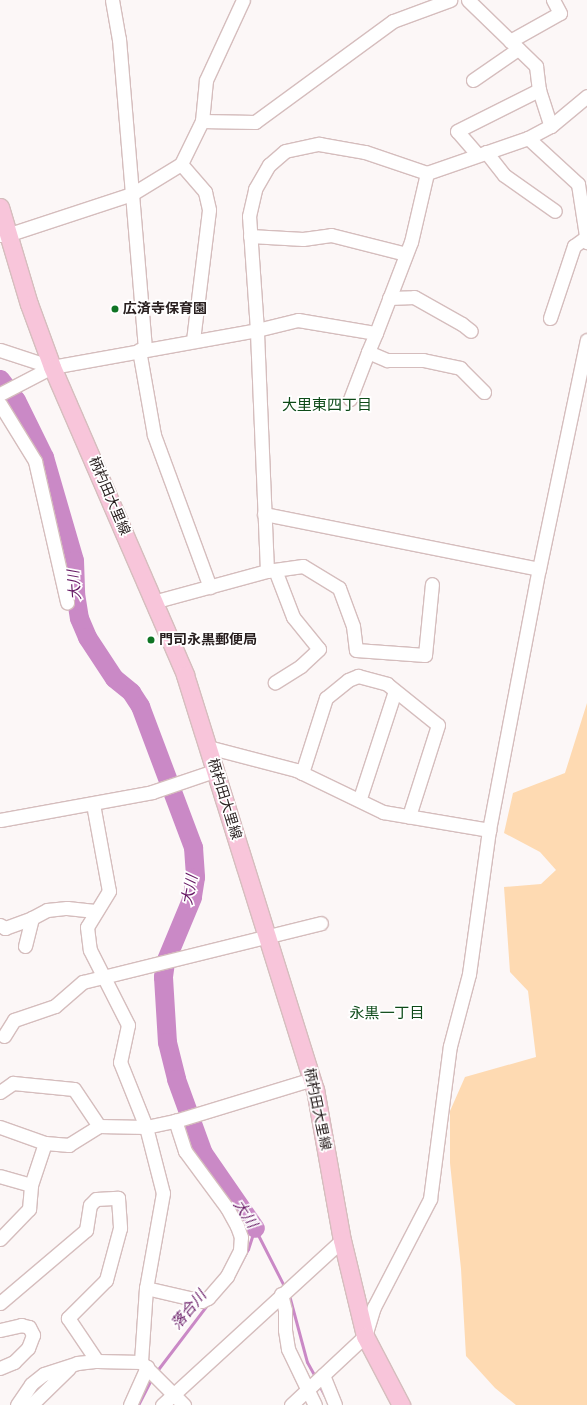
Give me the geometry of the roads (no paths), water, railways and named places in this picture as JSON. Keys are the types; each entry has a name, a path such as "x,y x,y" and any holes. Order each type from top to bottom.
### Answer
{"main road":[{"name":"柄杓田大里線","path":"0,207 4,235 52,367 185,675 312,1079 342,1240 365,1336 404,1404"}],"street":[{"path":"112,0 119,39 132,194 142,350 154,435 210,587"},
{"path":"4,235 132,194 181,164 202,121 206,80 243,0"},
{"path":"202,121 255,122 393,22 450,0"},
{"path":"468,0 536,66 539,90 551,126"},
{"path":"473,80 514,45 560,13 553,0"},
{"path":"539,90 457,131 504,175 555,212"},
{"path":"275,682 301,666 319,649 293,617 271,571 264,514 257,330 249,216 255,189 269,165 285,150 319,144 365,152 427,173 528,138 551,126 587,96"},
{"path":"528,138 578,184 586,240 574,246 550,318"},
{"path":"181,164 205,192 208,210 193,341"},
{"path":"350,399 406,254 427,173"},
{"path":"250,236 303,239 331,235 406,254"},
{"path":"389,298 414,297 462,324 471,331"},
{"path":"0,394 52,367 257,330 298,320 376,333"},
{"path":"291,1405 365,1336 374,1307 430,1199 450,1046 469,974 489,830 539,569 587,340"},
{"path":"0,350 52,367"},
{"path":"368,352 387,360 423,360 460,368 484,392"},
{"path":"0,404 35,461 67,602"},
{"path":"264,514 539,569"},
{"path":"153,602 271,571 303,566 339,588 353,626 356,650 425,655 432,584"},
{"path":"302,773 326,698 348,680 358,676 386,684 438,725 409,816"},
{"path":"361,795 395,691"},
{"path":"208,747 302,773 383,812 489,830"},
{"path":"0,820 152,792 214,771"},
{"path":"93,804 110,891 95,911 87,927 90,950 128,1025 120,1062 146,1127 163,1192 146,1288 144,1364 130,1405"},
{"path":"0,925 5,928 32,918 47,910 67,908 95,911"},
{"path":"25,946 32,918"},
{"path":"4,1036 14,1020 55,1006 83,982 268,938 321,923"},
{"path":"0,1127 45,1143 69,1145 99,1126 146,1127 175,1121 312,1079"},
{"path":"0,1092 12,1083 74,1089 99,1126"},
{"path":"146,1288 202,1301 208,1298 227,1276 240,1250 241,1237 237,1226 227,1208 185,1151 175,1121"},
{"path":"0,1238 29,1209 31,1185 45,1143"},
{"path":"0,1176 31,1185"},
{"path":"0,1303 86,1230 90,1205 96,1199 118,1198 120,1228 106,1280 68,1318 96,1361"},
{"path":"162,1405 281,1294 342,1240"},
{"path":"281,1294 285,1310 285,1330 288,1349 309,1389 315,1405"},
{"path":"0,1330 21,1325 29,1326 32,1335 23,1352 14,1362 0,1368"},
{"path":"17,1405 31,1384 44,1374 77,1363 96,1361 144,1364 184,1405"},
{"path":"31,1405 59,1376 77,1363"},
{"path":"321,1377 335,1405"}],"waterway":[{"name":"大川","path":"0,379 16,400 44,457 74,560 75,593 79,618 87,637 114,678 131,692 140,706 193,847 195,877 192,897 165,962 163,977 167,1042 176,1079 203,1153 255,1228"},
{"name":"落合川","path":"233,1277 248,1249 255,1228"},
{"name":"大川","path":"255,1229 285,1288"},
{"name":"大川","path":"289,1295 307,1362 316,1378"},
{"name":"落合川","path":"156,1372 207,1305"},
{"name":"落合川","path":"138,1405 152,1378"},
{"name":"大川","path":"318,1383 325,1396"}],"place":[{"name":"広済寺保育園","path":"115,309"},
{"name":"門司永黒郵便局","path":"151,640"}],"district":[{"name":"大里東四丁目","path":"327,406"},
{"name":"永黒一丁目","path":"387,1014"}]}
